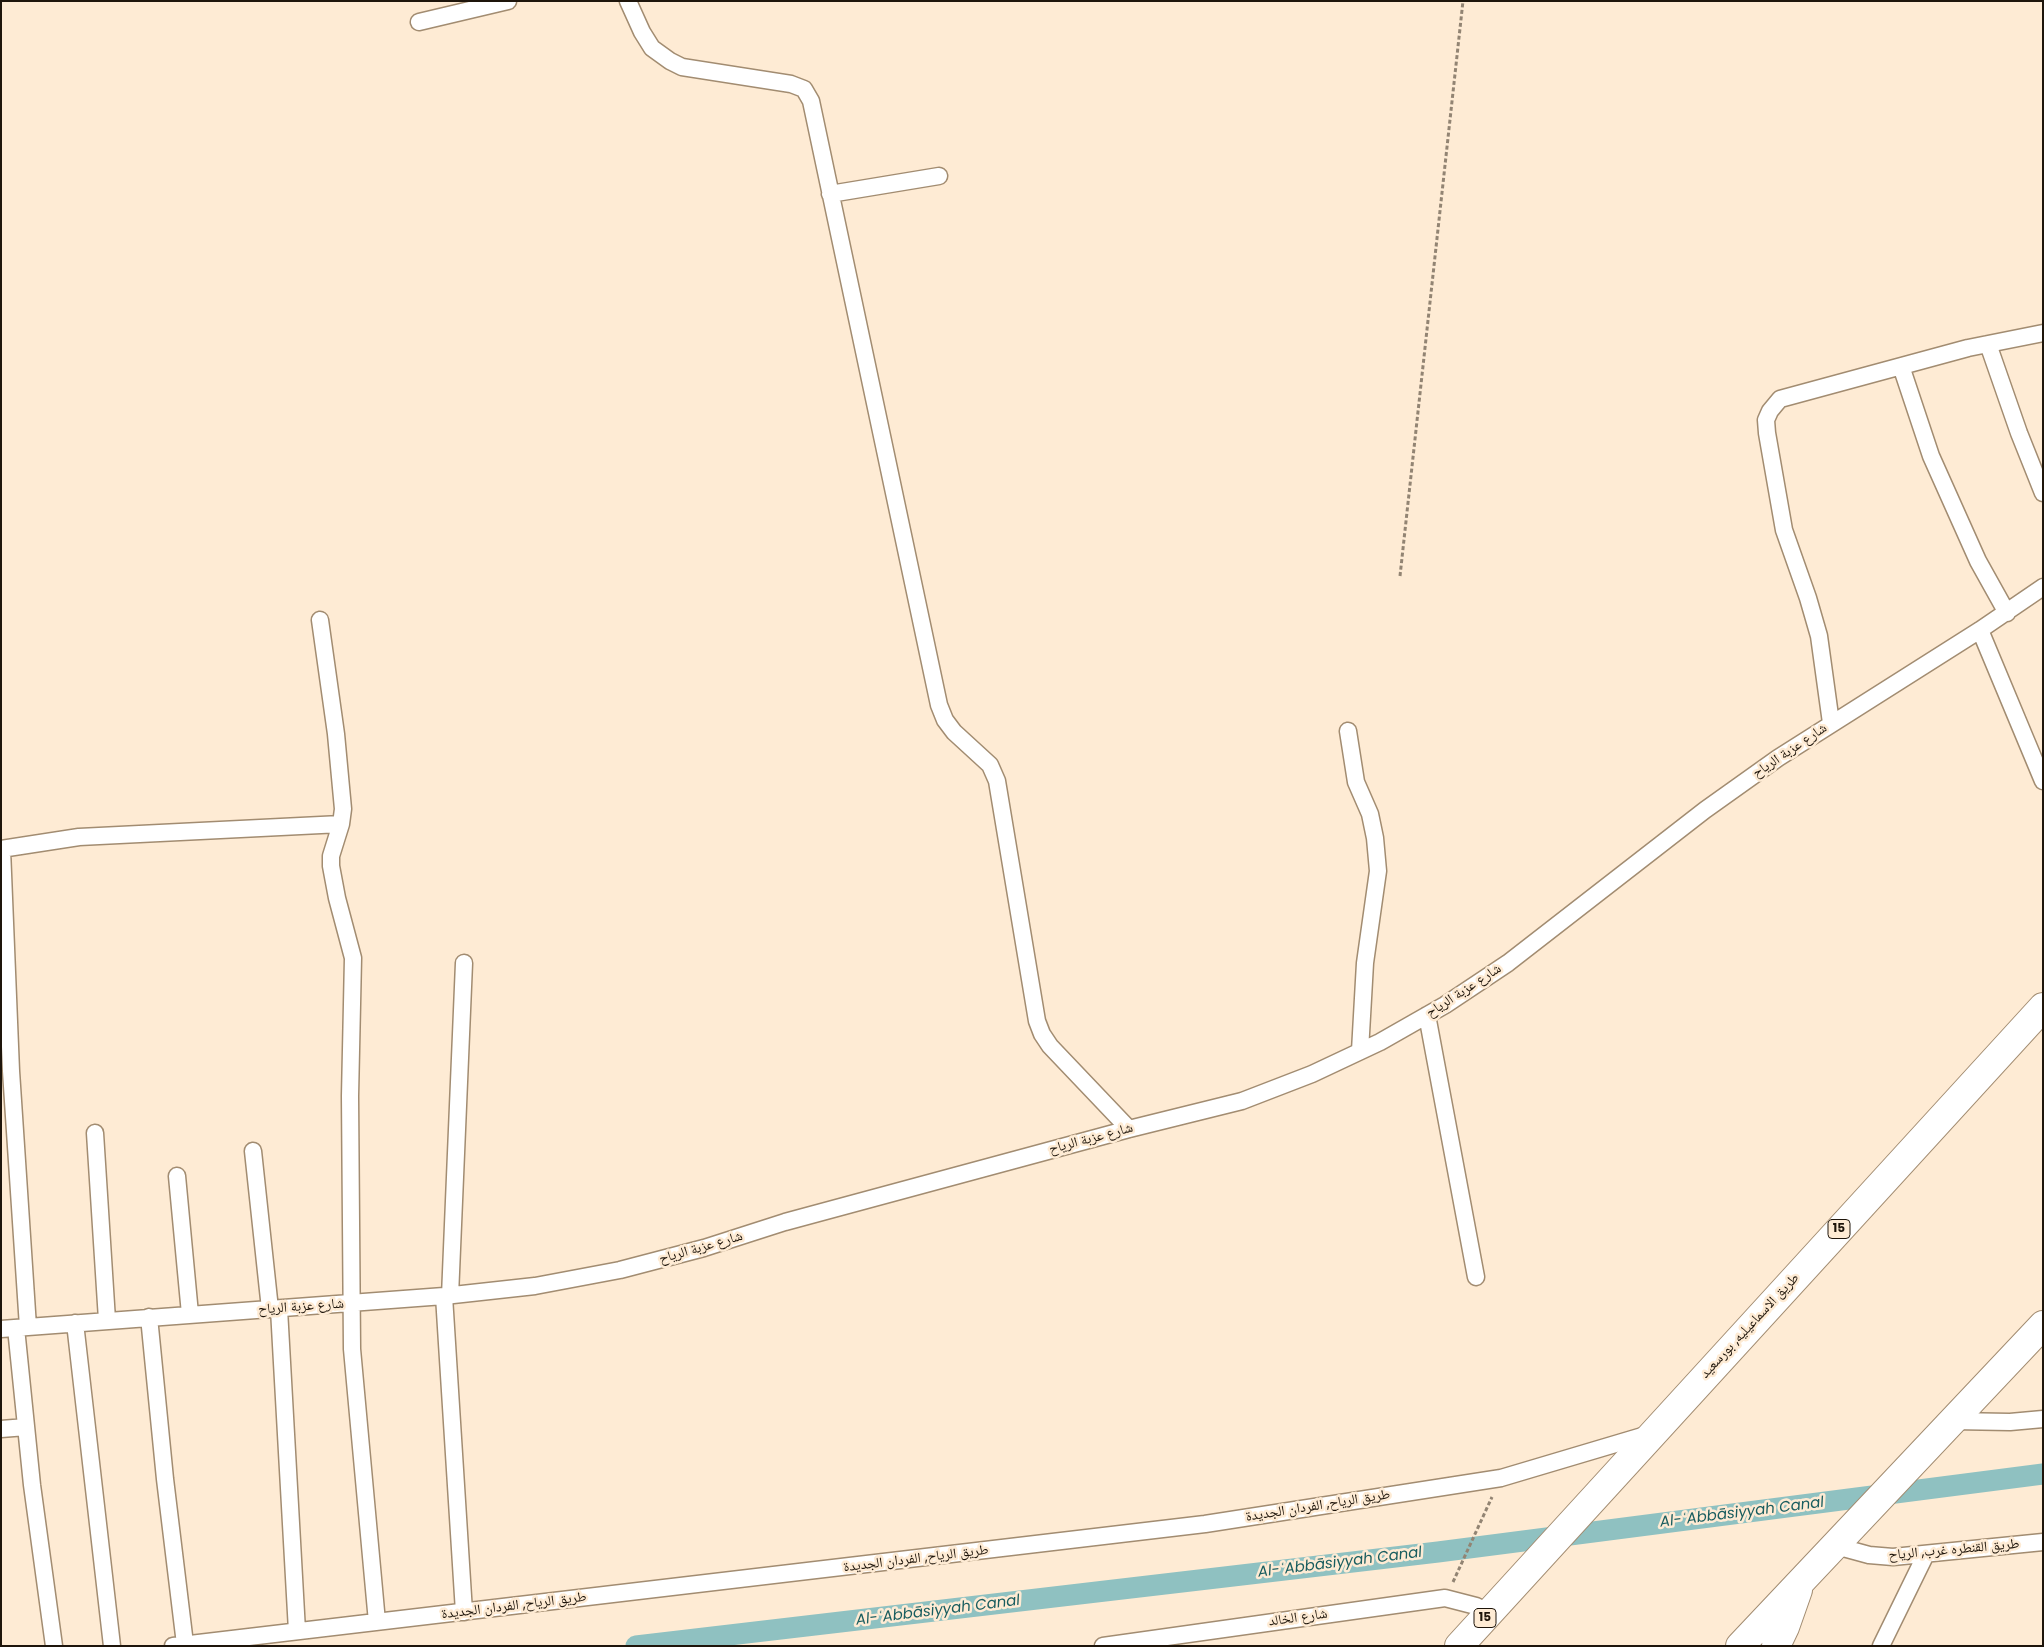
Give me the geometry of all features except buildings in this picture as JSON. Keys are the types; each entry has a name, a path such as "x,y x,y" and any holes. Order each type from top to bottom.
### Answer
{"highway":[{"name":"طريق الاسماعيليه, بورسعيد","path":"1459,1644 1490,1613 1644,1442 2043,1007"},
{"path":"1740,1646 2043,1325"},
{"path":"1776,1646 1786,1627 1800,1584"}],"street":[{"path":"418,22 508,1"},
{"path":"628,1 642,32 652,48 670,61 691,68 791,84 804,90 811,101 939,705 945,720 954,732 990,766 997,781 1037,1021 1042,1034 1050,1046 1129,1129"},
{"path":"830,194 939,176"},
{"path":"1831,723 1819,636 1784,530 1766,420 1770,411 1780,399 1988,344 2043,333"},
{"path":"1988,344 2018,433 2043,493"},
{"path":"1901,366 1939,473 1978,561 2007,613"},
{"name":"شارع عزبة الرياح","path":"15,1328 447,1296 536,1286 620,1270 704,1248 785,1222 1129,1129 1242,1101 1312,1074 1360,1051 1445,1005 1508,963 1705,810 1778,758 2007,613 2043,587"},
{"path":"320,620 343,809 331,866 337,898 353,958 350,1096 352,1349 377,1622"},
{"path":"1980,630 2043,781"},
{"path":"1348,731 1356,782 1370,814 1376,838 1378,871 1366,964 1360,1051"},
{"path":"54,1646 15,1328 12,1071 2,849 79,837 341,824"},
{"path":"464,963 447,1296 464,1612"},
{"path":"1427,1015 1476,1277"},
{"path":"95,1133 107,1320"},
{"path":"253,1152 275,1309 297,1631"},
{"path":"177,1176 190,1314"},
{"path":"149,1317 179,1645"},
{"path":"75,1323 112,1646"},
{"path":"1953,1422 2010,1422 2043,1419"},
{"path":"1,1429 26,1427"},
{"name":"طريق الرياح, الفردان الجديدة","path":"179,1645 1204,1524 1501,1478 1644,1442"},
{"name":"طريق القنطره غرب, الرياح","path":"1836,1546 1870,1555 1893,1557 2043,1542"},
{"path":"1881,1646 1926,1554"},
{"name":"شارع الخالد","path":"1103,1646 1445,1598 1476,1606 1490,1613"}],"path":[{"path":"1400,576 1463,1"},
{"path":"1451,1585 1490,1501"}],"waterway":[{"name":"Al-ʿAbbāsiyyah Canal","path":"636,1646 1438,1552 2043,1474"}]}
